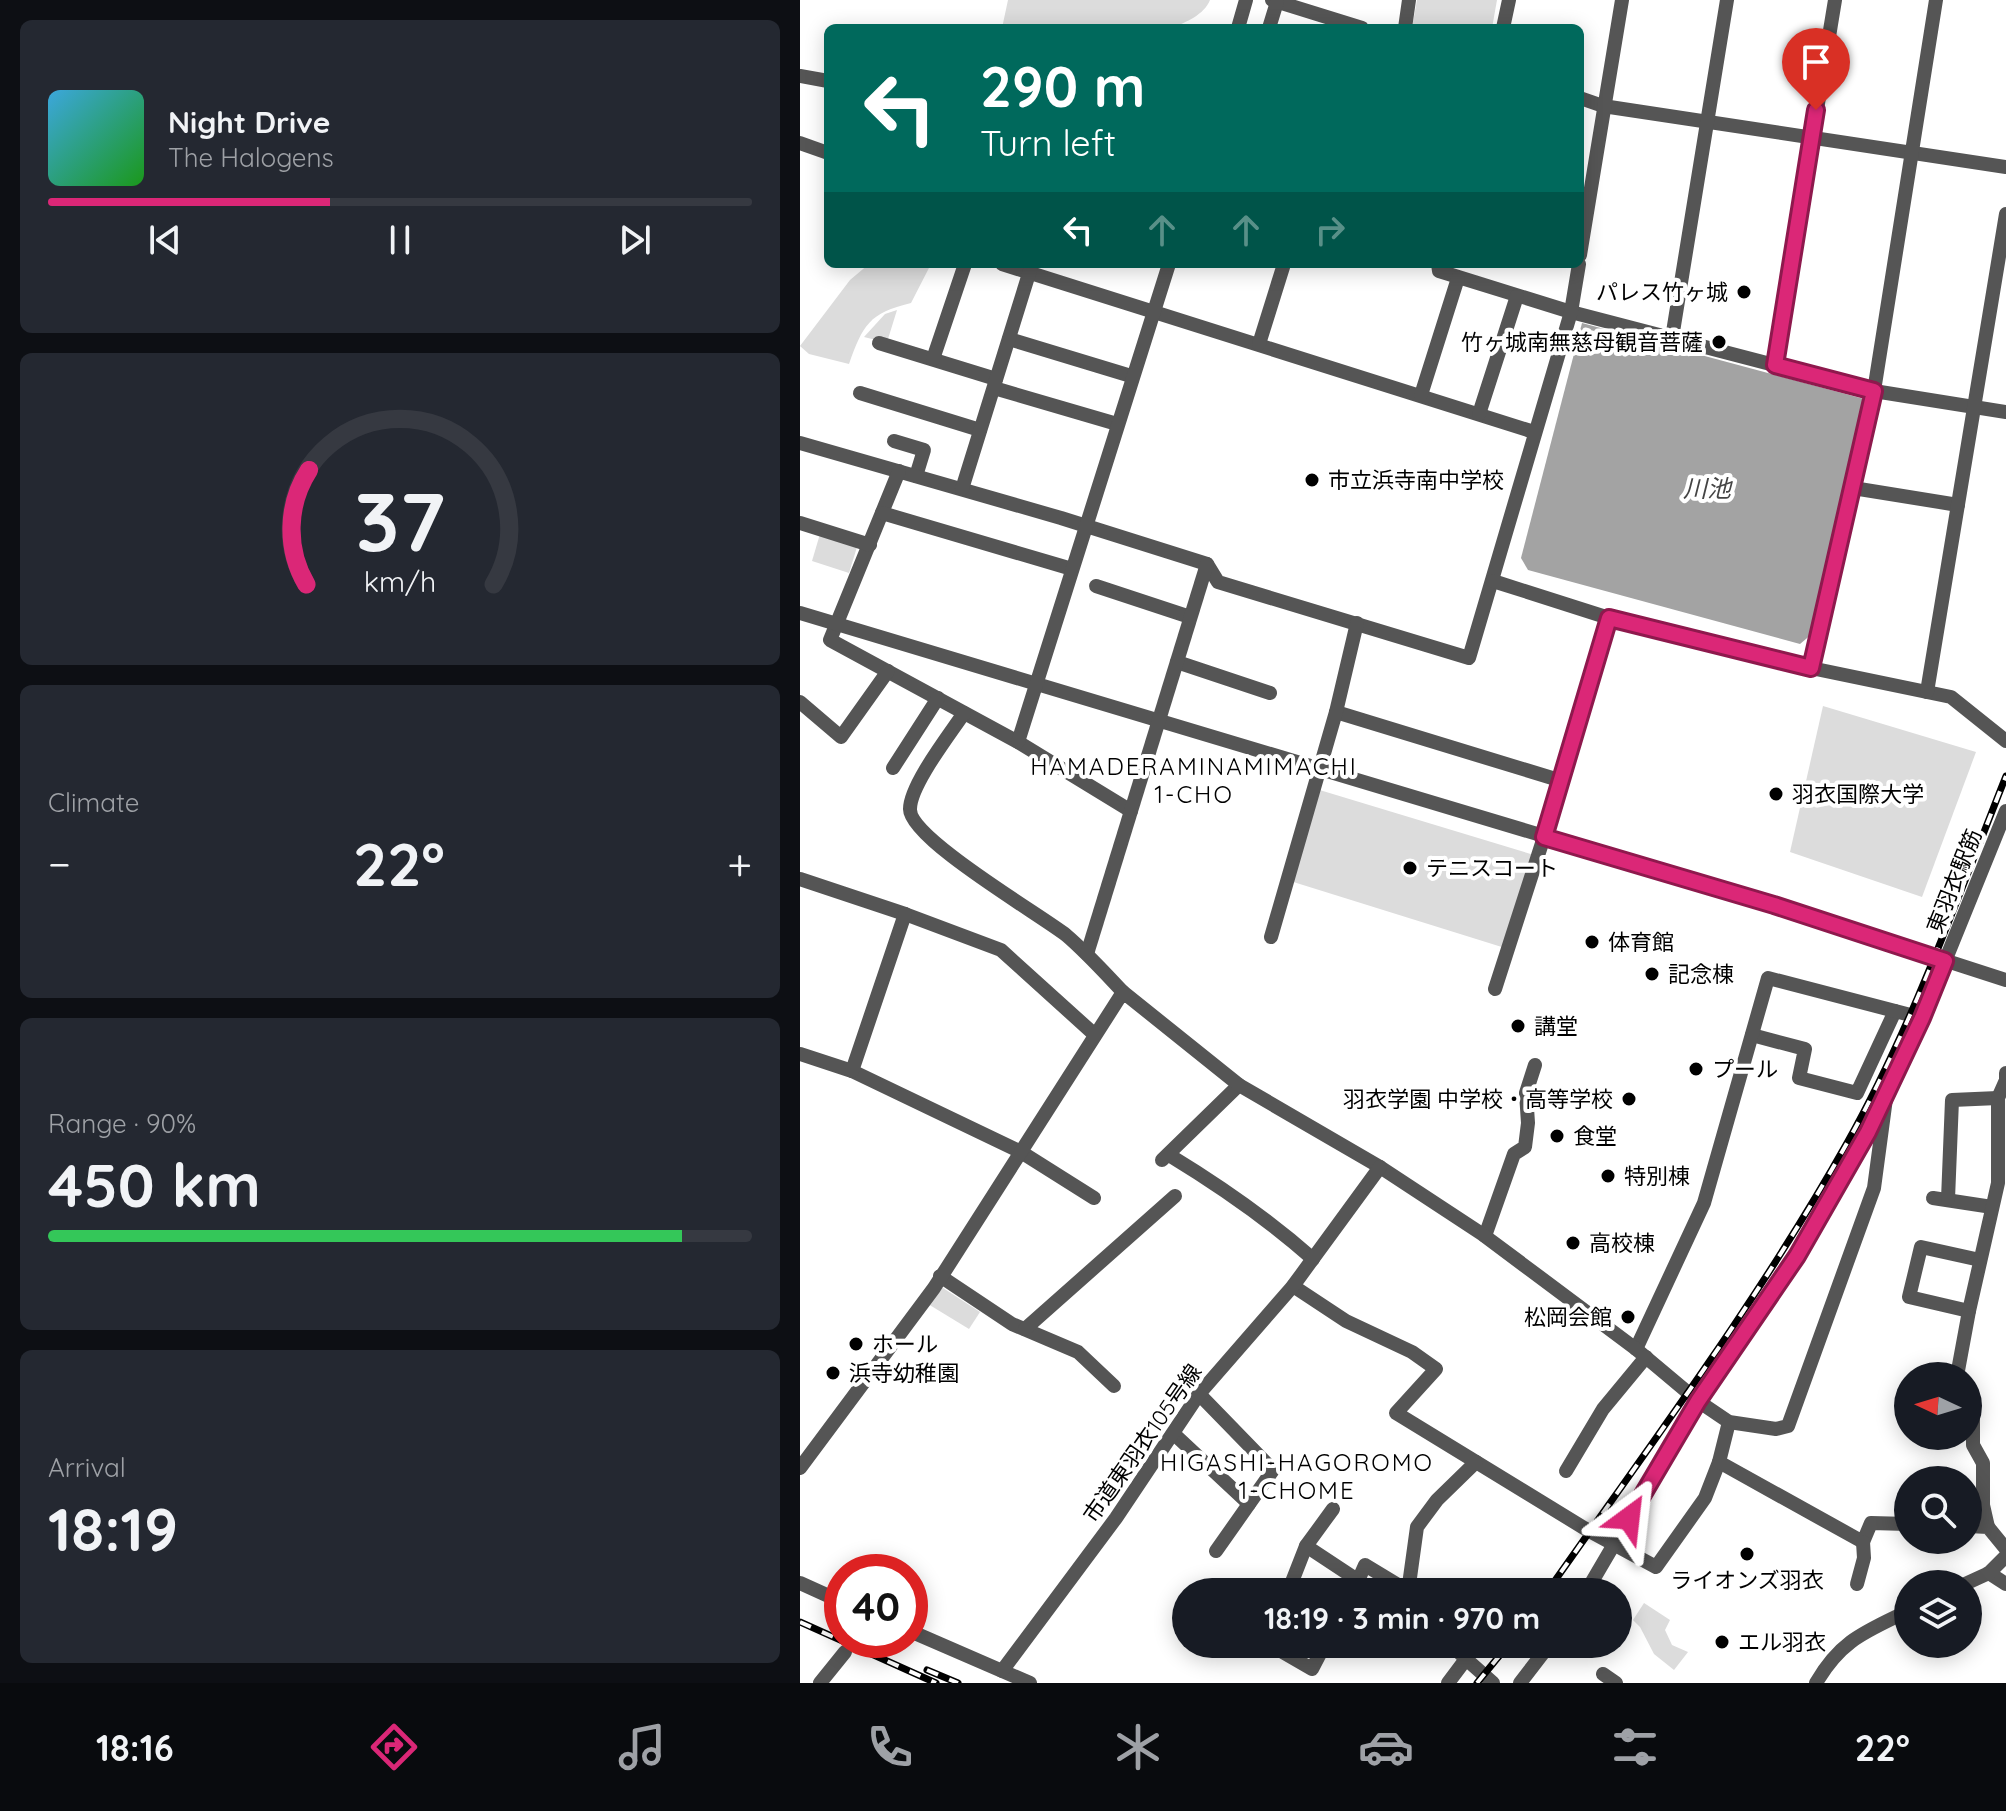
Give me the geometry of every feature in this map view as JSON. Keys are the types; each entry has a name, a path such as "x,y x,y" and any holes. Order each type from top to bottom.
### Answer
{"street":[{"path":"1239,24 1246,0"},
{"path":"1406,24 1409,0"},
{"path":"1504,24 1509,0"},
{"path":"1584,229 1622,0"},
{"path":"1672,338 1727,0"},
{"path":"1775,365 1835,0"},
{"path":"1811,668 1874,391 1936,0"},
{"path":"1270,24 1274,1 1301,5 1351,24"},
{"path":"800,76 824,80"},
{"path":"1584,99 1603,106 2006,167"},
{"path":"800,143 824,152"},
{"path":"1927,692 2006,214"},
{"path":"933,359 964,268"},
{"path":"962,489 1031,268 1153,311 1534,432"},
{"path":"1018,742 1131,376 1168,268"},
{"path":"1259,344 1283,268"},
{"path":"1439,268 1439,271 1458,278 1571,312 1874,391 2006,412"},
{"path":"800,443 1207,564 1218,582 1469,658 1571,312 1578,268"},
{"path":"1421,395 1458,278"},
{"path":"1479,414 1517,296"},
{"path":"1009,339 1131,376"},
{"path":"879,343 1117,424"},
{"path":"860,393 980,430"},
{"path":"894,441 924,450 916,476"},
{"path":"899,471 830,640 1018,742 1131,811"},
{"path":"1853,488 1958,505"},
{"path":"882,513 1072,569"},
{"path":"800,523 870,545"},
{"path":"1087,954 1207,564"},
{"path":"1493,581 1609,618 1811,668 1951,697 2004,735"},
{"path":"1096,586 1190,617"},
{"path":"800,613 1774,905 2006,980"},
{"path":"1495,989 1562,781 1609,618"},
{"path":"1271,937 1336,712 1357,623"},
{"path":"1177,662 1270,693"},
{"path":"800,702 841,737 888,671"},
{"path":"893,768 938,698"},
{"path":"1336,712 1562,781"},
{"path":"964,713 919,781 909,810 915,826 978,876 1036,913 1087,954 1123,992 1239,1085 1380,1167 1485,1236 1729,1422 1776,1429 1788,1426 1874,1188 1887,1091"},
{"name":"東羽衣駅筋","path":"1595,1578 1698,1401 1797,1256 1868,1132 1922,1018 2006,811"},
{"path":"800,879 1001,950 1095,1035"},
{"path":"852,1071 905,914"},
{"path":"1566,1471 1641,1353 1704,1203 1768,978 1922,1018"},
{"path":"800,1468 934,1288 1123,992"},
{"path":"1752,1035 1805,1049 1799,1078 1857,1093 1895,1011"},
{"path":"800,1055 852,1071 1021,1152 1094,1198"},
{"path":"1485,1236 1514,1154 1525,1147 1528,1123 1526,1093 1535,1065"},
{"path":"1960,1362 1992,1207 2002,1184 1998,1098 2006,1073"},
{"path":"1239,1085 1165,1158 1227,1191 1273,1224 1313,1259"},
{"path":"1992,1207 1941,1198 1952,1100 1998,1098"},
{"name":"市道東羽衣105号線","path":"1002,1671 1116,1518 1199,1394 1293,1286 1380,1167"},
{"path":"1025,1329 1175,1196"},
{"path":"1969,1311 1909,1297 1921,1247 1980,1260"},
{"path":"940,1276 1012,1324 1078,1352 1114,1386"},
{"path":"1293,1286 1346,1321 1412,1352 1436,1369 1396,1413 1656,1567 1705,1498 1719,1462 1729,1422"},
{"path":"1199,1394 1273,1470 1216,1551"},
{"path":"1174,1434 1249,1504"},
{"path":"1976,1450 1983,1463 1983,1505 1988,1527 2006,1549"},
{"path":"1410,1578 1417,1527 1437,1500 1476,1462"},
{"path":"1719,1462 1863,1542"},
{"path":"1293,1578 1306,1546 1333,1509"},
{"path":"1857,1584 1864,1558 1863,1542 1871,1523 1894,1524"},
{"path":"1982,1527 1988,1527"},
{"path":"1306,1546 1346,1578"},
{"path":"1982,1576 2006,1556"},
{"path":"1359,1578 1365,1565 1386,1578"},
{"path":"1989,1573 2006,1584"},
{"path":"800,1583 824,1594"},
{"path":"1816,1683 1839,1650 1854,1637 1894,1618"},
{"path":"928,1639 1030,1683"},
{"path":"827,1681 841,1658"},
{"path":"1293,1658 1312,1669 1318,1658"},
{"path":"1520,1683 1539,1658"},
{"path":"1448,1683 1466,1659 1493,1683"},
{"path":"1603,1674 1616,1683"}],"shaded area":[{"path":"1008,0 1210,0 1199,14 1180,24 1003,24"},
{"path":"1417,0 1497,0 1493,24 1413,24"},
{"path":"864,268 929,268 911,303 877,316 864,330 849,364 809,354 800,346 850,280"},
{"path":"897,310 888,339 864,337 885,314"},
{"path":"820,534 857,547 849,573 812,561"},
{"path":"1823,706 1976,752 1922,897 1790,852"},
{"name":"テニスコート","path":"1313,788 1534,855 1505,948 1287,880"},
{"path":"940,1286 980,1312 969,1329 928,1304"},
{"path":"1644,1603 1670,1620 1665,1630 1672,1645 1688,1652 1674,1670 1654,1654 1633,1620"}],"water":[{"name":"川池","path":"1582,323 1864,399 1813,633 1800,644 1528,570 1521,558"}],"railway":[{"path":"1557,1578 1741,1315 1847,1143 1913,1008 2006,776"},
{"path":"800,1622 936,1683"},
{"path":"1477,1683 1498,1658"},
{"path":"927,1670 958,1683"}],"place":[{"name":"パレス竹ヶ城","path":"1744,292"},
{"name":"竹ヶ城南無慈母観音菩薩","path":"1719,342"},
{"name":"市立浜寺南中学校","path":"1312,480"},
{"name":"羽衣国際大学","path":"1776,794"},
{"name":"テニスコート","path":"1410,868"},
{"name":"体育館","path":"1592,942"},
{"name":"記念棟","path":"1652,974"},
{"name":"講堂","path":"1518,1026"},
{"name":"プール","path":"1696,1069"},
{"name":"羽衣学園 中学校・高等学校","path":"1629,1099"},
{"name":"食堂","path":"1557,1136"},
{"name":"特別棟","path":"1608,1176"},
{"name":"高校棟","path":"1573,1243"},
{"name":"松岡会館","path":"1628,1317"},
{"name":"ホール","path":"856,1344"},
{"name":"浜寺幼稚園","path":"833,1373"},
{"name":"ライオンズ羽衣","path":"1747,1554"},
{"name":"エル羽衣","path":"1722,1642"}],"district":[{"name":"HAMADERAMINAMIMACHI 1-CHO","path":"1194,780"},
{"name":"HIGASHI-HAGOROMO 1-CHOME","path":"1297,1476"}],"route":[{"path":"1629,1518 1698,1401 1797,1256 1868,1132 1922,1018 1945,961 1774,905 1544,837 1609,618 1811,668 1874,391 1775,365 1816,110"}]}
